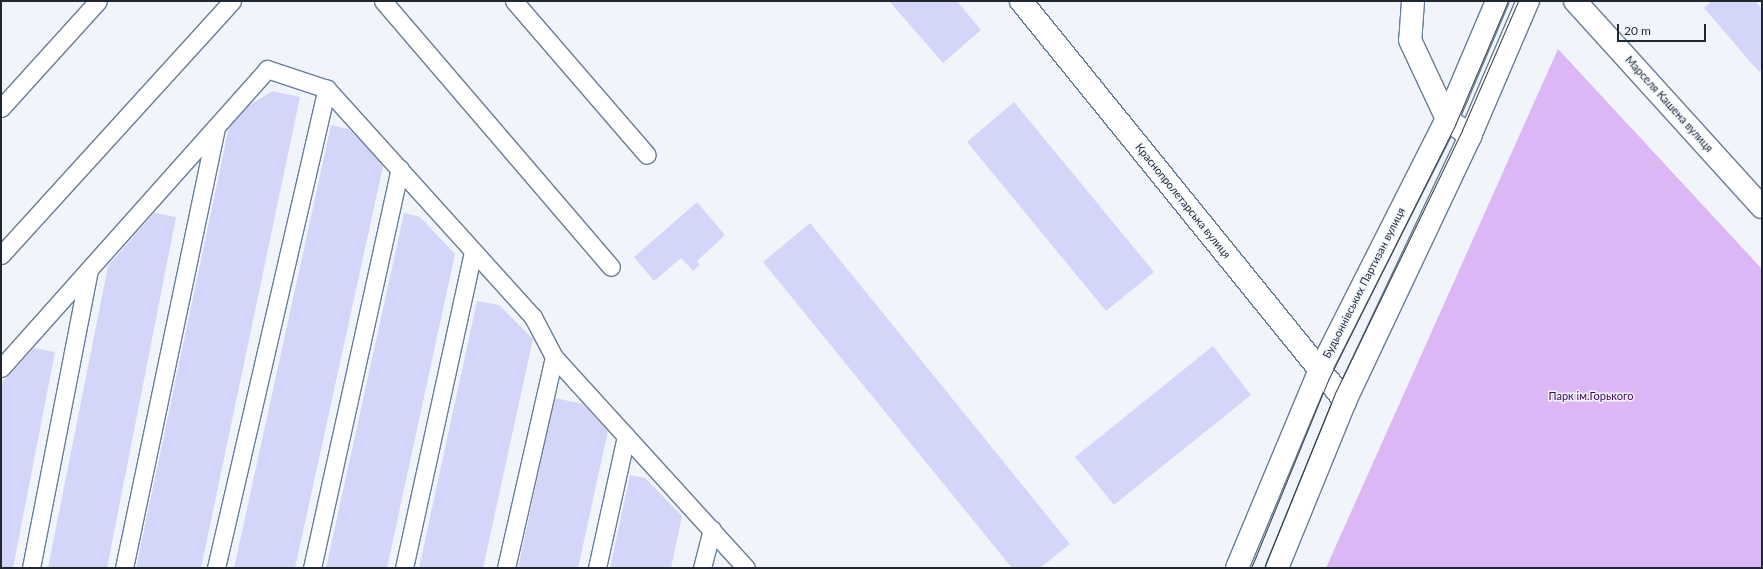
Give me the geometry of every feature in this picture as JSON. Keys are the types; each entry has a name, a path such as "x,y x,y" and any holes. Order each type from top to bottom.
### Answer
{"main road":[{"name":"Краснопролетарська вулиця","path":"1021,1 1345,401"},
{"path":"1413,1 1410,40 1447,119 1470,136"},
{"name":"Будьоннівських Партизан вулиця","path":"1237,568 1320,370 1447,119 1497,1"},
{"path":"1277,568 1345,401 1470,136 1528,1"},
{"name":"Марселя Кашена вулиця","path":"1575,1 1762,207"}],"lane":[{"path":"1,108 98,1"},
{"path":"1,254 232,1"},
{"path":"384,1 611,267"},
{"path":"514,1 647,155"},
{"path":"1,368 267,69 327,90 400,168 532,317 554,357 746,568"},
{"path":"216,568 327,90"},
{"path":"124,568 216,127"},
{"path":"312,568 400,168"},
{"path":"404,568 473,251"},
{"path":"31,568 89,268"},
{"path":"506,568 554,357"},
{"path":"597,568 626,436"},
{"path":"702,568 712,529"}],"green space":[{"name":"Парк iм.Горького","path":"1558,49 1762,269 1762,568 1326,568"}],"building":[{"path":"889,1 957,1 981,30 943,63"},
{"path":"1712,1 1755,1 1762,9 1762,69 1759,72 1704,8"},
{"path":"272,91 300,97 201,568 136,568 231,117"},
{"path":"1014,102 1154,272 1106,311 967,142"},
{"path":"331,125 348,129 384,162 295,568 234,568"},
{"path":"697,202 725,235 697,261 700,265 693,271 681,258 654,281 634,257"},
{"path":"154,213 176,217 107,568 48,568 108,266"},
{"path":"404,213 420,217 455,254 387,568 326,568"},
{"path":"810,223 1070,544 1040,568 1012,568 763,262"},
{"path":"477,301 499,305 533,339 483,568 419,568"},
{"path":"1213,346 1251,395 1114,505 1075,457"},
{"path":"34,348 55,352 13,568 1,568 1,384"},
{"path":"555,398 583,404 608,431 578,568 518,568"},
{"path":"630,475 645,478 682,516 671,568 610,568"}],"tram line":[{"path":"1251,568 1328,380 1455,125 1508,1"},
{"path":"1264,568 1336,391 1462,130 1518,1"}]}
